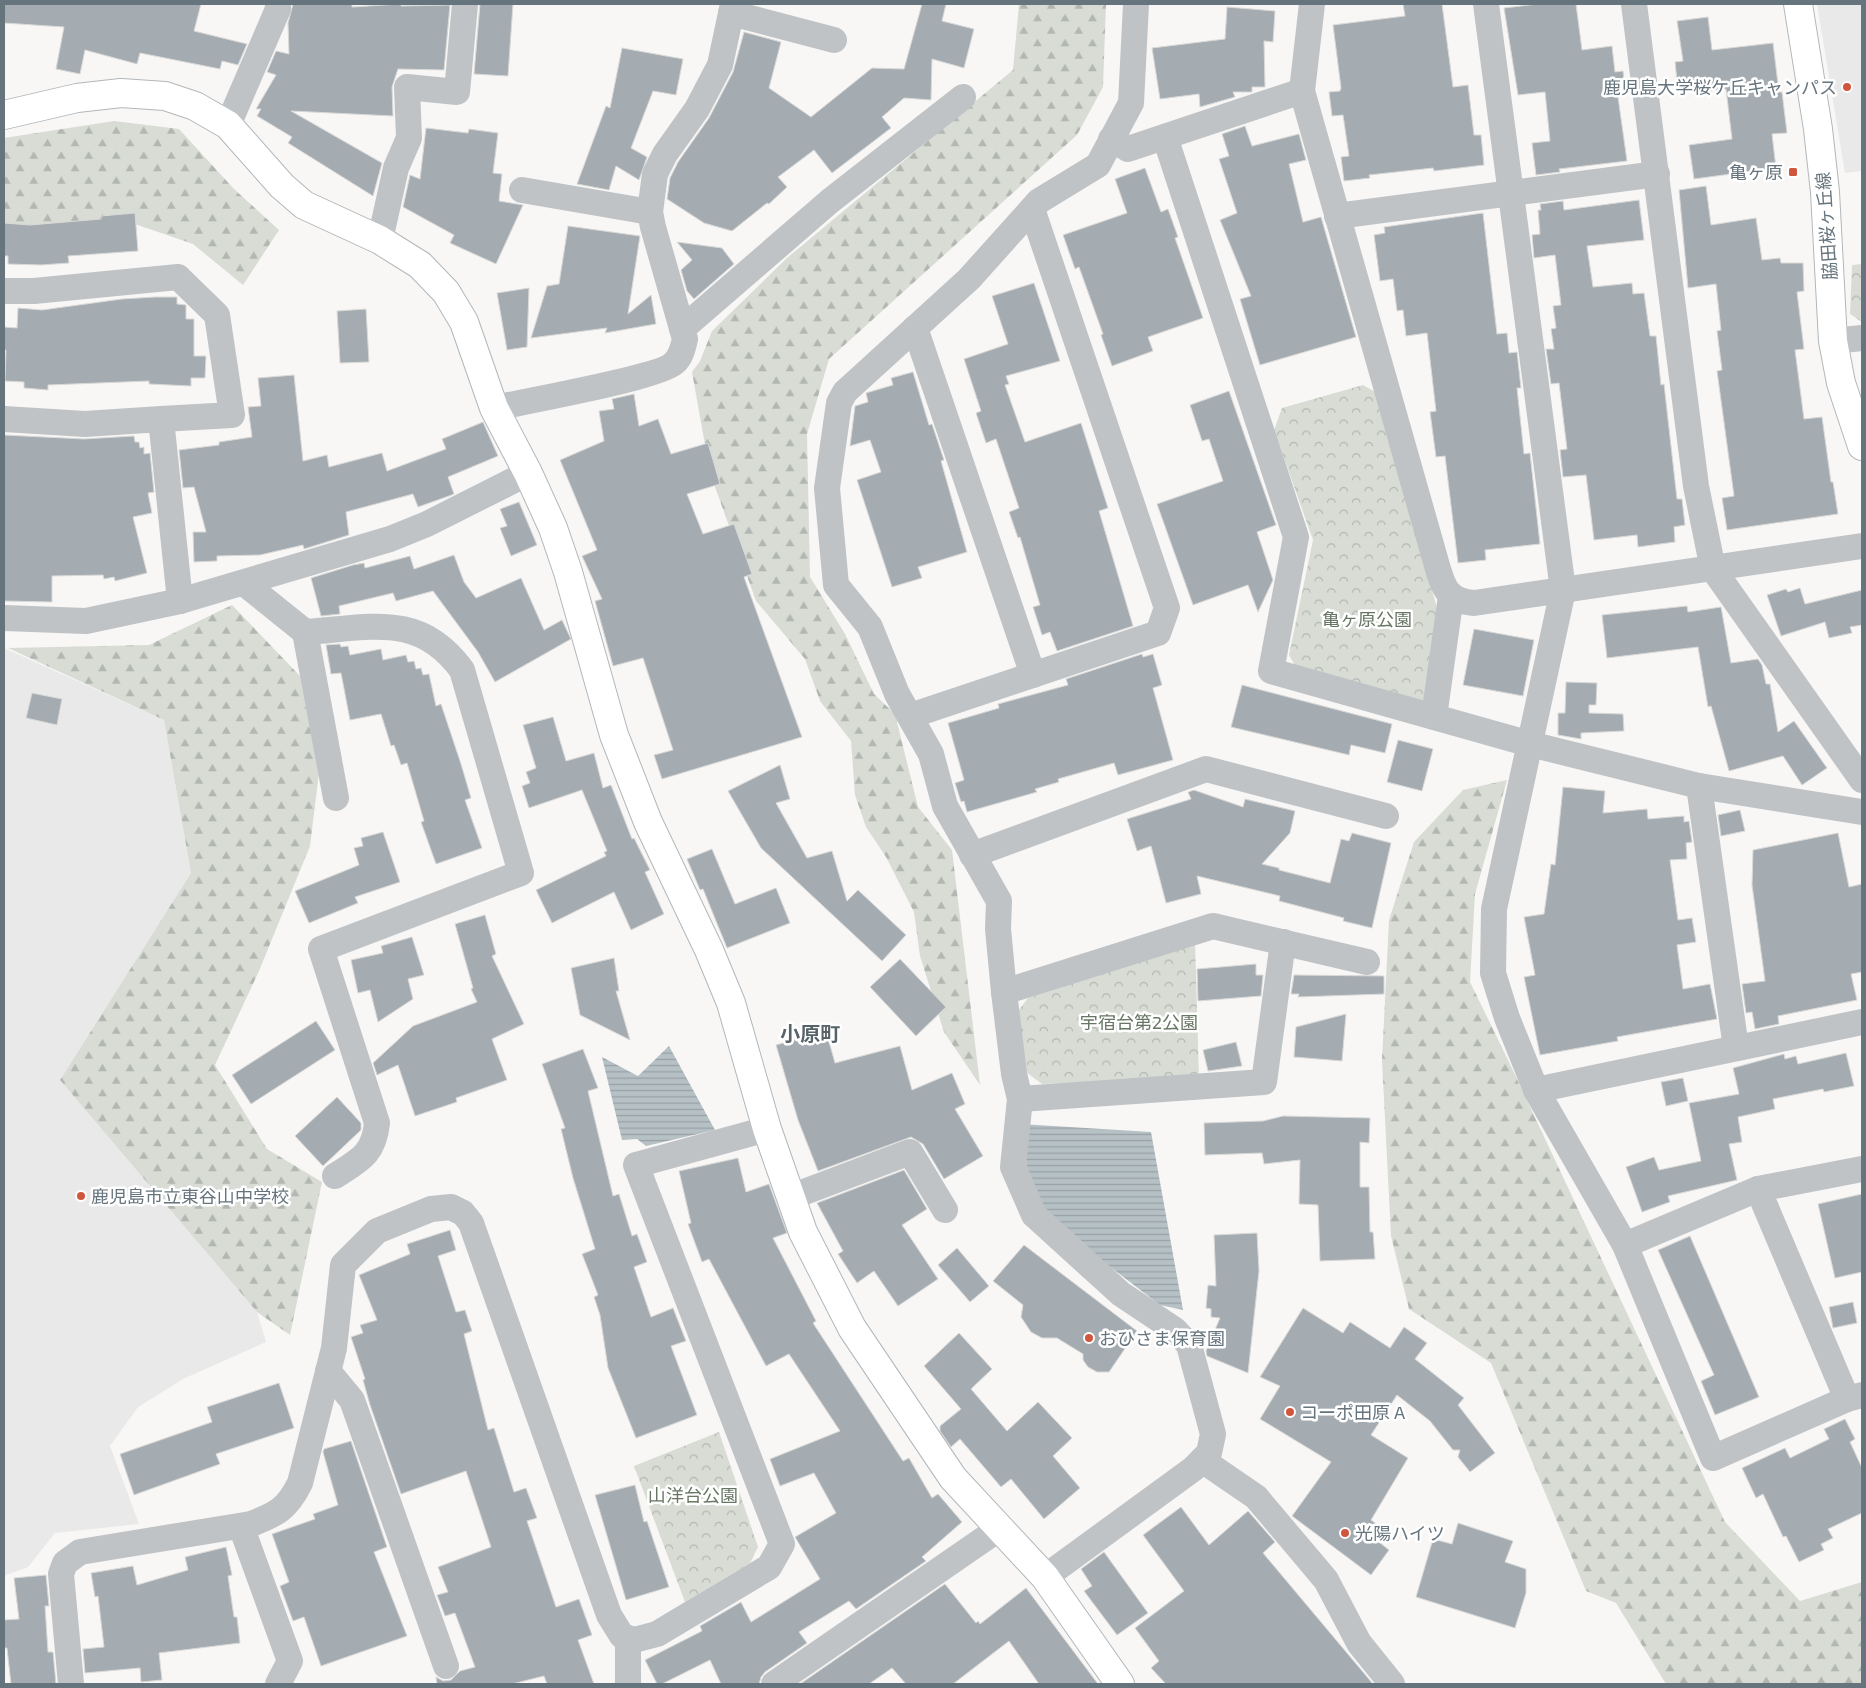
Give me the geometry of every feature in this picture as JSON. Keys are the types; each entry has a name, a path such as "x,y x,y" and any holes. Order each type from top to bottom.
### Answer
{"street":[{"path":"228,125 278,4"},
{"path":"380,240 396,168 409,138 407,87 457,92 465,4"},
{"path":"1045,1577 1202,1460 1209,1453 1213,1434 1189,1345 1175,1330 1121,1294 1034,1215 1013,1167 1020,1099 1014,1074 1004,992 998,929 999,901 945,806 932,754 897,694 870,627 836,585 827,488 839,403 845,392 969,279 1039,201 1098,165 1131,103 1136,4"},
{"path":"1312,4 1302,91 1436,562 1442,582 1451,596 1460,602 1474,603 1862,546"},
{"path":"1486,4 1562,590 1494,909 1493,973 1507,1018 1536,1090 1624,1245 1713,1458 1855,1397 1758,1189"},
{"path":"1634,4 1696,486 1714,569 1862,780"},
{"name":"脇田桜ヶ丘線","path":"1798,4 1825,192 1833,341 1841,383 1862,446"},
{"path":"494,408 648,374 673,364 682,352 684,339 650,212 655,174 665,154 697,109 720,65 732,8 834,40"},
{"path":"1111,140 1128,150 1302,91"},
{"path":"4,115 77,98 121,93 165,96 195,106 228,125 282,186 304,205 380,240 420,266 446,292 464,322 494,408 528,473 553,528 568,572 614,735 648,822 709,950 731,1003 767,1129 803,1232 852,1328 953,1478 1045,1577 1120,1684"},
{"path":"682,330 830,201 963,97"},
{"path":"1165,137 1296,537 1271,671 1530,744 1700,786 1862,812"},
{"path":"1337,216 1657,174"},
{"path":"522,190 650,212"},
{"path":"910,716 1158,633 1168,608 1032,209"},
{"path":"4,290 34,291 178,277 217,315 232,415 85,424 4,419"},
{"path":"915,328 1033,675"},
{"path":"1833,341 1862,338"},
{"path":"161,418 180,601"},
{"path":"4,618 86,621 180,601 390,538 427,524 528,473"},
{"path":"244,583 305,632 336,798"},
{"path":"1434,717 1451,596"},
{"path":"305,632 404,628 424,634 450,653 462,670 521,873 321,949 377,1123 375,1142 361,1159 335,1176"},
{"path":"972,855 1206,769 1386,816"},
{"path":"1700,786 1736,1048"},
{"path":"1004,992 1213,926 1368,962"},
{"path":"1020,1099 1264,1082 1283,942"},
{"path":"1536,1090 1862,1022"},
{"path":"71,1684 62,1574 65,1563 80,1552 241,1526 274,1515 290,1502 300,1483 334,1348 343,1265 349,1256 377,1231 431,1208 451,1207 463,1213 474,1233 609,1616 622,1636 634,1640 657,1634 769,1567 782,1544 636,1165 767,1129"},
{"path":"791,1197 910,1152 945,1210"},
{"path":"1624,1245 1758,1189 1862,1169"},
{"path":"328,1371 352,1400 446,1666"},
{"path":"1202,1460 1256,1497 1326,1580 1359,1643 1392,1684"},
{"path":"241,1526 290,1661 278,1684"},
{"path":"774,1684 1000,1528"},
{"path":"628,1638 628,1684"}],"shaded area":[{"name":"鹿児島大学桜ケ丘キャンパス","path":"1817,4 1862,4 1862,171 1845,173"},
{"name":"鹿児島市立東谷山中学校","path":"4,648 164,720 191,873 60,1080 257,1312 266,1342 183,1379 138,1407 110,1446 139,1524 55,1533 28,1567 4,1576"},
{"path":"669,1046 715,1130 646,1146 637,1139 622,1140 602,1057 638,1076"},
{"path":"1021,1124 1151,1132 1183,1310 1160,1305 1062,1230 1031,1199"}],"green space":[{"path":"1019,4 1106,4 1103,87 1077,135 829,359 807,434 810,577 845,634 874,694 895,714 918,807 952,850 980,1085 944,1032 920,956 914,912 886,857 866,827 855,795 851,741 820,701 805,659 756,601 710,473 692,372 700,361 712,331 787,258 1013,70"},
{"path":"114,121 179,129 234,189 279,230 243,285 193,244 135,224 4,244 4,138"},
{"path":"1862,264 1862,322 1850,314 1852,265"},
{"name":"亀ヶ原公園","path":"1363,385 1377,393 1437,608 1427,701 1417,705 1299,673 1289,655 1313,540 1274,430 1282,408"},
{"path":"232,605 300,676 319,773 310,846 259,971 215,1065 267,1149 322,1182 290,1335 257,1312 60,1080 191,873 164,720 8,648 149,645"},
{"path":"1507,780 1475,894 1470,982 1725,1522 1800,1601 1862,1582 1862,1684 1666,1684 1616,1603 1586,1591 1491,1363 1409,1309 1391,1236 1382,1060 1389,920 1414,842 1463,790"},
{"name":"宇宿台第2公園","path":"1195,942 1199,1078 1042,1084 1026,1072 1018,1011 1028,998"},
{"name":"山洋台公園","path":"719,1432 758,1547 750,1563 685,1602 634,1466"}],"building":[{"path":"4,4 201,4 194,31 247,44 238,65 222,61 220,69 140,53 137,64 85,50 80,74 56,69 64,27 4,23"},
{"path":"293,4 352,4 352,7 401,4 401,6 450,5 444,70 398,69 392,87 393,116 291,111 382,163 373,196 288,143 292,137 257,116 261,109 256,109 276,75 267,72 276,51 289,54 288,23"},
{"path":"480,4 513,4 508,76 474,74"},
{"path":"922,4 946,4 942,21 974,29 964,68 932,59 931,100 904,98 882,117 891,128 832,173 814,150 778,177 787,187 769,204 767,203 732,231 704,223 667,199 670,178 678,162 709,118 733,72 744,32 781,42 769,88 811,117 872,68 904,69"},
{"path":"1403,4 1442,4 1453,87 1468,85 1474,135 1481,135 1484,165 1434,171 1433,168 1369,175 1370,178 1344,181 1341,157 1349,156 1343,115 1332,116 1329,92 1340,91 1341,88 1333,25 1405,16"},
{"path":"1538,4 1576,4 1582,50 1612,46 1615,72 1623,71 1626,96 1618,97 1627,161 1559,169 1560,172 1536,175 1532,143 1550,141 1545,92 1518,95 1504,8"},
{"path":"1227,7 1275,11 1273,42 1264,41 1265,87 1252,87 1252,92 1233,92 1235,97 1200,107 1199,94 1160,99 1152,48 1225,39"},
{"path":"1708,17 1712,50 1773,43 1779,92 1782,92 1787,133 1772,134 1776,168 1694,179 1689,145 1732,139 1726,89 1698,93 1697,88 1678,90 1675,62 1683,61 1677,21"},
{"path":"622,48 683,59 676,95 653,91 631,148 647,157 639,180 616,166 609,190 577,184 606,106 610,108"},
{"path":"1245,126 1252,146 1299,134 1306,160 1289,164 1303,222 1321,217 1356,337 1260,365 1240,299 1251,296 1220,220 1237,213 1219,159 1229,156 1222,134"},
{"path":"426,128 468,133 469,129 498,133 493,173 502,174 499,201 523,205 496,264 450,243 454,235 403,207 410,175 420,179"},
{"path":"1145,168 1161,212 1168,209 1178,237 1175,238 1203,318 1148,337 1153,351 1112,366 1101,335 1103,334 1079,267 1075,269 1063,235 1127,213 1115,179"},
{"path":"1706,186 1711,225 1756,218 1762,260 1780,258 1781,263 1803,263 1804,291 1797,292 1804,349 1795,350 1804,419 1822,417 1831,482 1833,482 1838,514 1727,530 1722,498 1734,496 1717,371 1722,370 1717,331 1721,330 1716,284 1688,288 1679,190"},
{"path":"1639,200 1644,240 1587,246 1593,287 1632,283 1633,294 1644,293 1650,336 1656,336 1661,385 1664,384 1677,499 1682,499 1685,525 1674,527 1675,542 1638,547 1637,535 1594,540 1586,475 1563,477 1560,450 1567,449 1559,383 1551,384 1546,349 1554,349 1551,329 1556,328 1553,306 1561,305 1555,255 1534,258 1532,235 1540,234 1538,210 1541,210 1540,204 1563,201 1564,210"},
{"path":"135,213 138,251 68,256 69,263 41,265 8,264 8,256 4,256 4,223 30,225 101,219 101,216"},
{"path":"1483,213 1497,334 1507,333 1509,353 1517,352 1521,388 1517,388 1524,454 1530,453 1540,544 1485,550 1486,560 1458,563 1445,456 1436,457 1430,412 1436,411 1427,333 1406,336 1403,310 1397,311 1393,279 1380,281 1374,235 1385,233 1384,227"},
{"path":"568,226 640,236 628,314 651,295 656,324 605,333 607,328 531,338 547,286 559,284"},
{"path":"677,242 722,248 734,264 694,299 687,291 681,270 692,260"},
{"path":"1034,283 1060,361 1006,376 1009,384 1005,385 1025,442 1081,423 1108,508 1099,511 1133,626 1057,651 1050,632 1042,635 1033,607 1040,605 1020,537 1018,538 1009,512 1019,508 996,439 986,443 976,413 981,411 964,359 1008,344 992,296"},
{"path":"529,288 527,347 507,350 497,293"},
{"path":"177,297 177,304 186,305 186,319 194,319 194,356 206,356 205,378 191,378 191,386 149,384 149,381 48,385 48,390 24,388 24,382 5,381 6,350 4,350 4,327 17,328 18,308 42,310 122,299"},
{"path":"366,309 369,362 340,363 337,311"},
{"path":"913,372 929,425 932,424 944,460 941,461 967,552 918,567 922,578 892,587 857,480 881,472 870,440 850,446 855,406 868,402 866,393 893,385 891,378"},
{"path":"294,375 303,461 327,455 329,467 382,453 387,471 446,449 442,439 483,422 498,456 448,477 454,494 449,496 418,507 413,494 346,512 349,535 304,549 303,545 260,555 217,556 217,561 194,562 193,532 206,532 194,487 183,488 179,450 219,445 219,442 252,437 248,407 261,406 258,378"},
{"path":"1229,391 1276,525 1257,532 1273,580 1258,612 1248,585 1193,605 1157,504 1223,481 1209,439 1202,441 1190,405"},
{"path":"634,394 639,426 658,419 671,454 708,443 720,484 687,494 703,534 734,524 752,574 744,577 802,737 662,779 654,755 673,750 643,658 613,666 595,601 602,599 582,556 597,550 560,460 604,441 599,411 614,409 612,399"},
{"path":"4,435 84,439 134,436 135,442 139,442 140,448 144,447 144,454 150,453 154,492 148,493 152,513 133,517 147,573 115,581 114,577 104,579 103,575 52,576 52,602 4,601"},
{"path":"519,502 537,545 511,556 500,528 507,526 500,509"},
{"path":"454,555 464,582 476,598 521,578 544,630 562,620 571,639 495,682 478,652 433,591 396,601 393,593 339,606 340,614 321,616 311,578 353,565 364,563 365,568 410,556 414,569"},
{"path":"1800,588 1805,604 1862,590 1862,625 1850,627 1852,633 1829,638 1825,622 1781,636 1767,595 1786,589 1788,592"},
{"path":"1687,606 1688,612 1721,607 1731,663 1758,659 1762,665 1766,684 1770,684 1778,732 1794,721 1827,768 1802,785 1783,756 1729,771 1711,706 1708,707 1698,647 1607,658 1602,615"},
{"path":"1474,629 1534,640 1523,696 1463,685"},
{"path":"340,644 341,647 348,646 350,655 381,649 383,660 406,655 408,662 414,661 416,669 421,668 423,675 429,674 436,706 441,704 461,764 471,798 465,800 482,848 436,864 421,822 424,821 407,763 401,765 394,745 391,746 381,714 350,720 341,673 331,674 326,645"},
{"path":"1142,654 1143,657 1153,654 1162,685 1153,688 1173,760 1118,775 1114,763 1058,779 1059,782 1035,789 1037,792 967,812 964,801 961,802 955,783 964,780 948,723 999,708 998,704 1068,685 1066,679"},
{"path":"1566,682 1597,683 1596,705 1589,705 1589,713 1623,714 1624,731 1581,733 1581,739 1558,735 1558,713 1565,713"},
{"path":"1242,685 1392,724 1385,753 1351,745 1349,755 1231,727"},
{"path":"32,693 62,699 57,725 26,718"},
{"path":"553,717 566,761 594,753 603,788 611,785 632,839 634,838 650,870 645,872 664,914 631,930 614,892 552,923 536,890 606,856 604,852 607,851 582,790 529,808 522,786 530,783 526,772 536,768 523,725"},
{"path":"1398,740 1433,749 1422,791 1387,782"},
{"path":"780,765 790,799 776,803 807,858 832,851 847,901 858,890 906,935 882,961 761,848 728,791"},
{"path":"1563,787 1605,791 1603,813 1647,809 1648,819 1684,816 1684,822 1689,821 1692,842 1686,843 1687,859 1670,860 1678,920 1692,918 1696,942 1677,945 1683,989 1710,984 1717,1019 1617,1037 1618,1041 1540,1055 1524,977 1535,975 1524,917 1544,914 1551,864 1555,865"},
{"path":"1194,790 1243,807 1245,799 1295,811 1290,833 1262,864 1279,868 1279,870 1330,883 1341,839 1349,841 1352,833 1391,843 1372,928 1343,921 1344,918 1279,901 1280,896 1197,876 1201,894 1166,903 1151,846 1137,851 1127,819 1191,799 1188,792"},
{"path":"1740,810 1745,831 1721,836 1718,815"},
{"path":"383,832 400,882 355,897 358,903 309,923 295,891 359,865 354,848 363,846 361,838"},
{"path":"1838,833 1849,887 1862,884 1862,972 1851,974 1857,1000 1778,1016 1779,1024 1755,1029 1752,1012 1746,1013 1742,984 1765,981 1752,885 1753,850"},
{"path":"712,849 735,904 776,888 790,923 727,948 703,889 700,890 687,859"},
{"path":"485,915 496,954 492,956 524,1024 492,1039 507,1080 456,1098 457,1102 415,1116 398,1065 377,1075 373,1063 413,1026 477,1002 471,989 473,988 455,924"},
{"path":"412,937 424,975 408,979 413,999 378,1022 370,990 358,993 351,960 383,953 381,946"},
{"path":"614,958 619,991 616,991 630,1040 580,1015 571,968"},
{"path":"900,959 946,1007 916,1036 870,987"},
{"path":"1256,964 1256,975 1263,975 1261,996 1198,1001 1197,969"},
{"path":"1294,975 1384,976 1384,994 1298,997 1299,994 1291,994"},
{"path":"1346,1014 1342,1061 1294,1057 1296,1027"},
{"path":"316,1021 335,1050 251,1104 232,1075"},
{"path":"826,1031 835,1063 900,1046 912,1090 952,1073 965,1104 955,1109 983,1156 944,1179 923,1144 911,1137 818,1171 798,1120 776,1045"},
{"path":"1236,1042 1242,1066 1208,1071 1203,1050"},
{"path":"583,1049 598,1088 588,1091 613,1196 619,1194 632,1236 637,1234 647,1262 634,1267 651,1317 673,1308 686,1341 671,1346 697,1415 636,1438 608,1368 600,1315 594,1297 598,1295 582,1254 595,1249 573,1178 561,1129 565,1128 542,1064"},
{"path":"1846,1053 1854,1086 1824,1092 1823,1089 1773,1099 1775,1109 1738,1117 1742,1142 1729,1144 1737,1180 1668,1196 1670,1202 1642,1212 1626,1167 1654,1157 1659,1170 1701,1161 1689,1103 1739,1094 1733,1068 1784,1054 1785,1059 1796,1056 1798,1064"},
{"path":"1683,1078 1688,1101 1666,1106 1661,1082"},
{"path":"337,1097 361,1123 361,1130 323,1166 295,1136"},
{"path":"1283,1116 1370,1118 1369,1143 1360,1142 1360,1187 1369,1187 1370,1232 1373,1232 1375,1259 1320,1261 1318,1205 1299,1204 1300,1160 1264,1164 1262,1153 1205,1155 1204,1123 1263,1121"},
{"path":"738,1158 746,1192 769,1184 787,1233 773,1238 816,1321 813,1323 903,1461 909,1458 932,1498 938,1494 962,1522 922,1557 926,1561 856,1609 849,1601 799,1632 807,1643 765,1672 759,1684 721,1684 710,1660 662,1684 657,1684 645,1660 702,1631 700,1626 741,1602 751,1622 820,1579 795,1537 836,1513 814,1473 780,1486 770,1459 840,1431 789,1354 766,1366 709,1259 702,1262 688,1224 691,1223 679,1171"},
{"path":"904,1170 927,1209 902,1225 938,1279 898,1306 874,1271 857,1283 838,1254 843,1251 817,1203"},
{"path":"1862,1194 1862,1272 1835,1278 1818,1204"},
{"path":"450,1230 456,1250 438,1256 456,1312 465,1310 472,1331 464,1334 488,1430 494,1428 514,1492 526,1488 537,1518 527,1521 556,1607 579,1599 592,1635 578,1640 594,1684 547,1684 544,1676 512,1684 437,1684 436,1677 443,1681 451,1680 460,1671 475,1667 455,1613 445,1616 437,1595 448,1592 438,1567 491,1547 466,1471 401,1494 370,1405 363,1380 365,1379 351,1337 363,1333 360,1325 377,1320 359,1275 410,1254 407,1244"},
{"path":"1257,1233 1259,1271 1248,1373 1207,1356 1206,1351 1220,1318 1211,1317 1211,1309 1206,1308 1208,1285 1216,1286 1214,1235"},
{"path":"1690,1236 1759,1397 1715,1415 1701,1381 1714,1375 1658,1250"},
{"path":"1024,1245 1137,1331 1109,1372 1097,1372 1088,1367 1083,1360 1083,1354 1057,1338 1042,1338 1031,1332 1021,1317 1023,1305 993,1281"},
{"path":"957,1248 989,1286 970,1302 938,1265"},
{"path":"1853,1302 1857,1323 1833,1328 1829,1307"},
{"path":"1303,1308 1343,1333 1350,1322 1390,1348 1404,1327 1427,1343 1415,1359 1464,1398 1458,1405 1495,1453 1470,1472 1458,1457 1460,1450 1453,1450 1430,1421 1397,1395 1371,1435 1408,1458 1371,1520 1382,1528 1374,1538 1389,1550 1371,1575 1292,1516 1331,1462 1260,1419 1280,1386 1260,1377"},
{"path":"959,1333 992,1369 971,1389 1007,1431 1038,1402 1072,1438 1053,1456 1080,1488 1044,1519 1011,1479 1001,1487 960,1439 951,1447 940,1431 940,1426 961,1409 924,1366"},
{"path":"279,1383 294,1428 216,1454 220,1464 134,1495 120,1454 212,1422 207,1407"},
{"path":"1845,1419 1855,1439 1850,1442 1862,1468 1862,1513 1828,1529 1833,1538 1821,1544 1824,1550 1799,1562 1786,1536 1783,1537 1763,1494 1756,1498 1742,1468 1785,1448 1790,1458 1829,1439 1824,1429"},
{"path":"351,1441 387,1547 374,1552 407,1636 321,1666 304,1617 293,1621 280,1586 289,1582 272,1534 315,1519 313,1514 338,1505 323,1452 324,1449"},
{"path":"635,1485 644,1522 647,1521 669,1587 626,1600 595,1495"},
{"path":"1181,1507 1209,1545 1248,1511 1275,1542 1263,1553 1373,1684 1166,1684 1151,1668 1159,1661 1135,1628 1184,1591 1143,1535"},
{"path":"1458,1523 1513,1541 1505,1562 1526,1569 1526,1593 1515,1628 1416,1597 1433,1539 1452,1544"},
{"path":"226,1547 232,1575 228,1576 234,1617 237,1617 240,1643 159,1653 162,1680 141,1682 140,1668 85,1673 83,1649 104,1647 98,1596 95,1597 91,1573 133,1566 137,1585 188,1570 185,1557"},
{"path":"1104,1552 1148,1613 1117,1635 1084,1591 1092,1586 1081,1569"},
{"path":"46,1575 49,1606 45,1606 48,1652 53,1652 56,1684 11,1684 7,1648 4,1648 4,1620 19,1619 14,1578"},
{"path":"945,1584 976,1623 978,1621 980,1624 1026,1588 1098,1684 1039,1684 1009,1641 953,1684 906,1684 892,1668 869,1684 800,1684"}],"place":[{"name":"鹿児島大学桜ケ丘キャンパス","path":"1847,87"},
{"name":"亀ヶ原","path":"1793,172"},
{"name":"鹿児島市立東谷山中学校","path":"81,1196"},
{"name":"おひさま保育園","path":"1089,1338"},
{"name":"コーポ田原 A","path":"1290,1412"},
{"name":"光陽ハイツ","path":"1345,1533"}],"district":[{"name":"小原町","path":"810,1033"}]}
